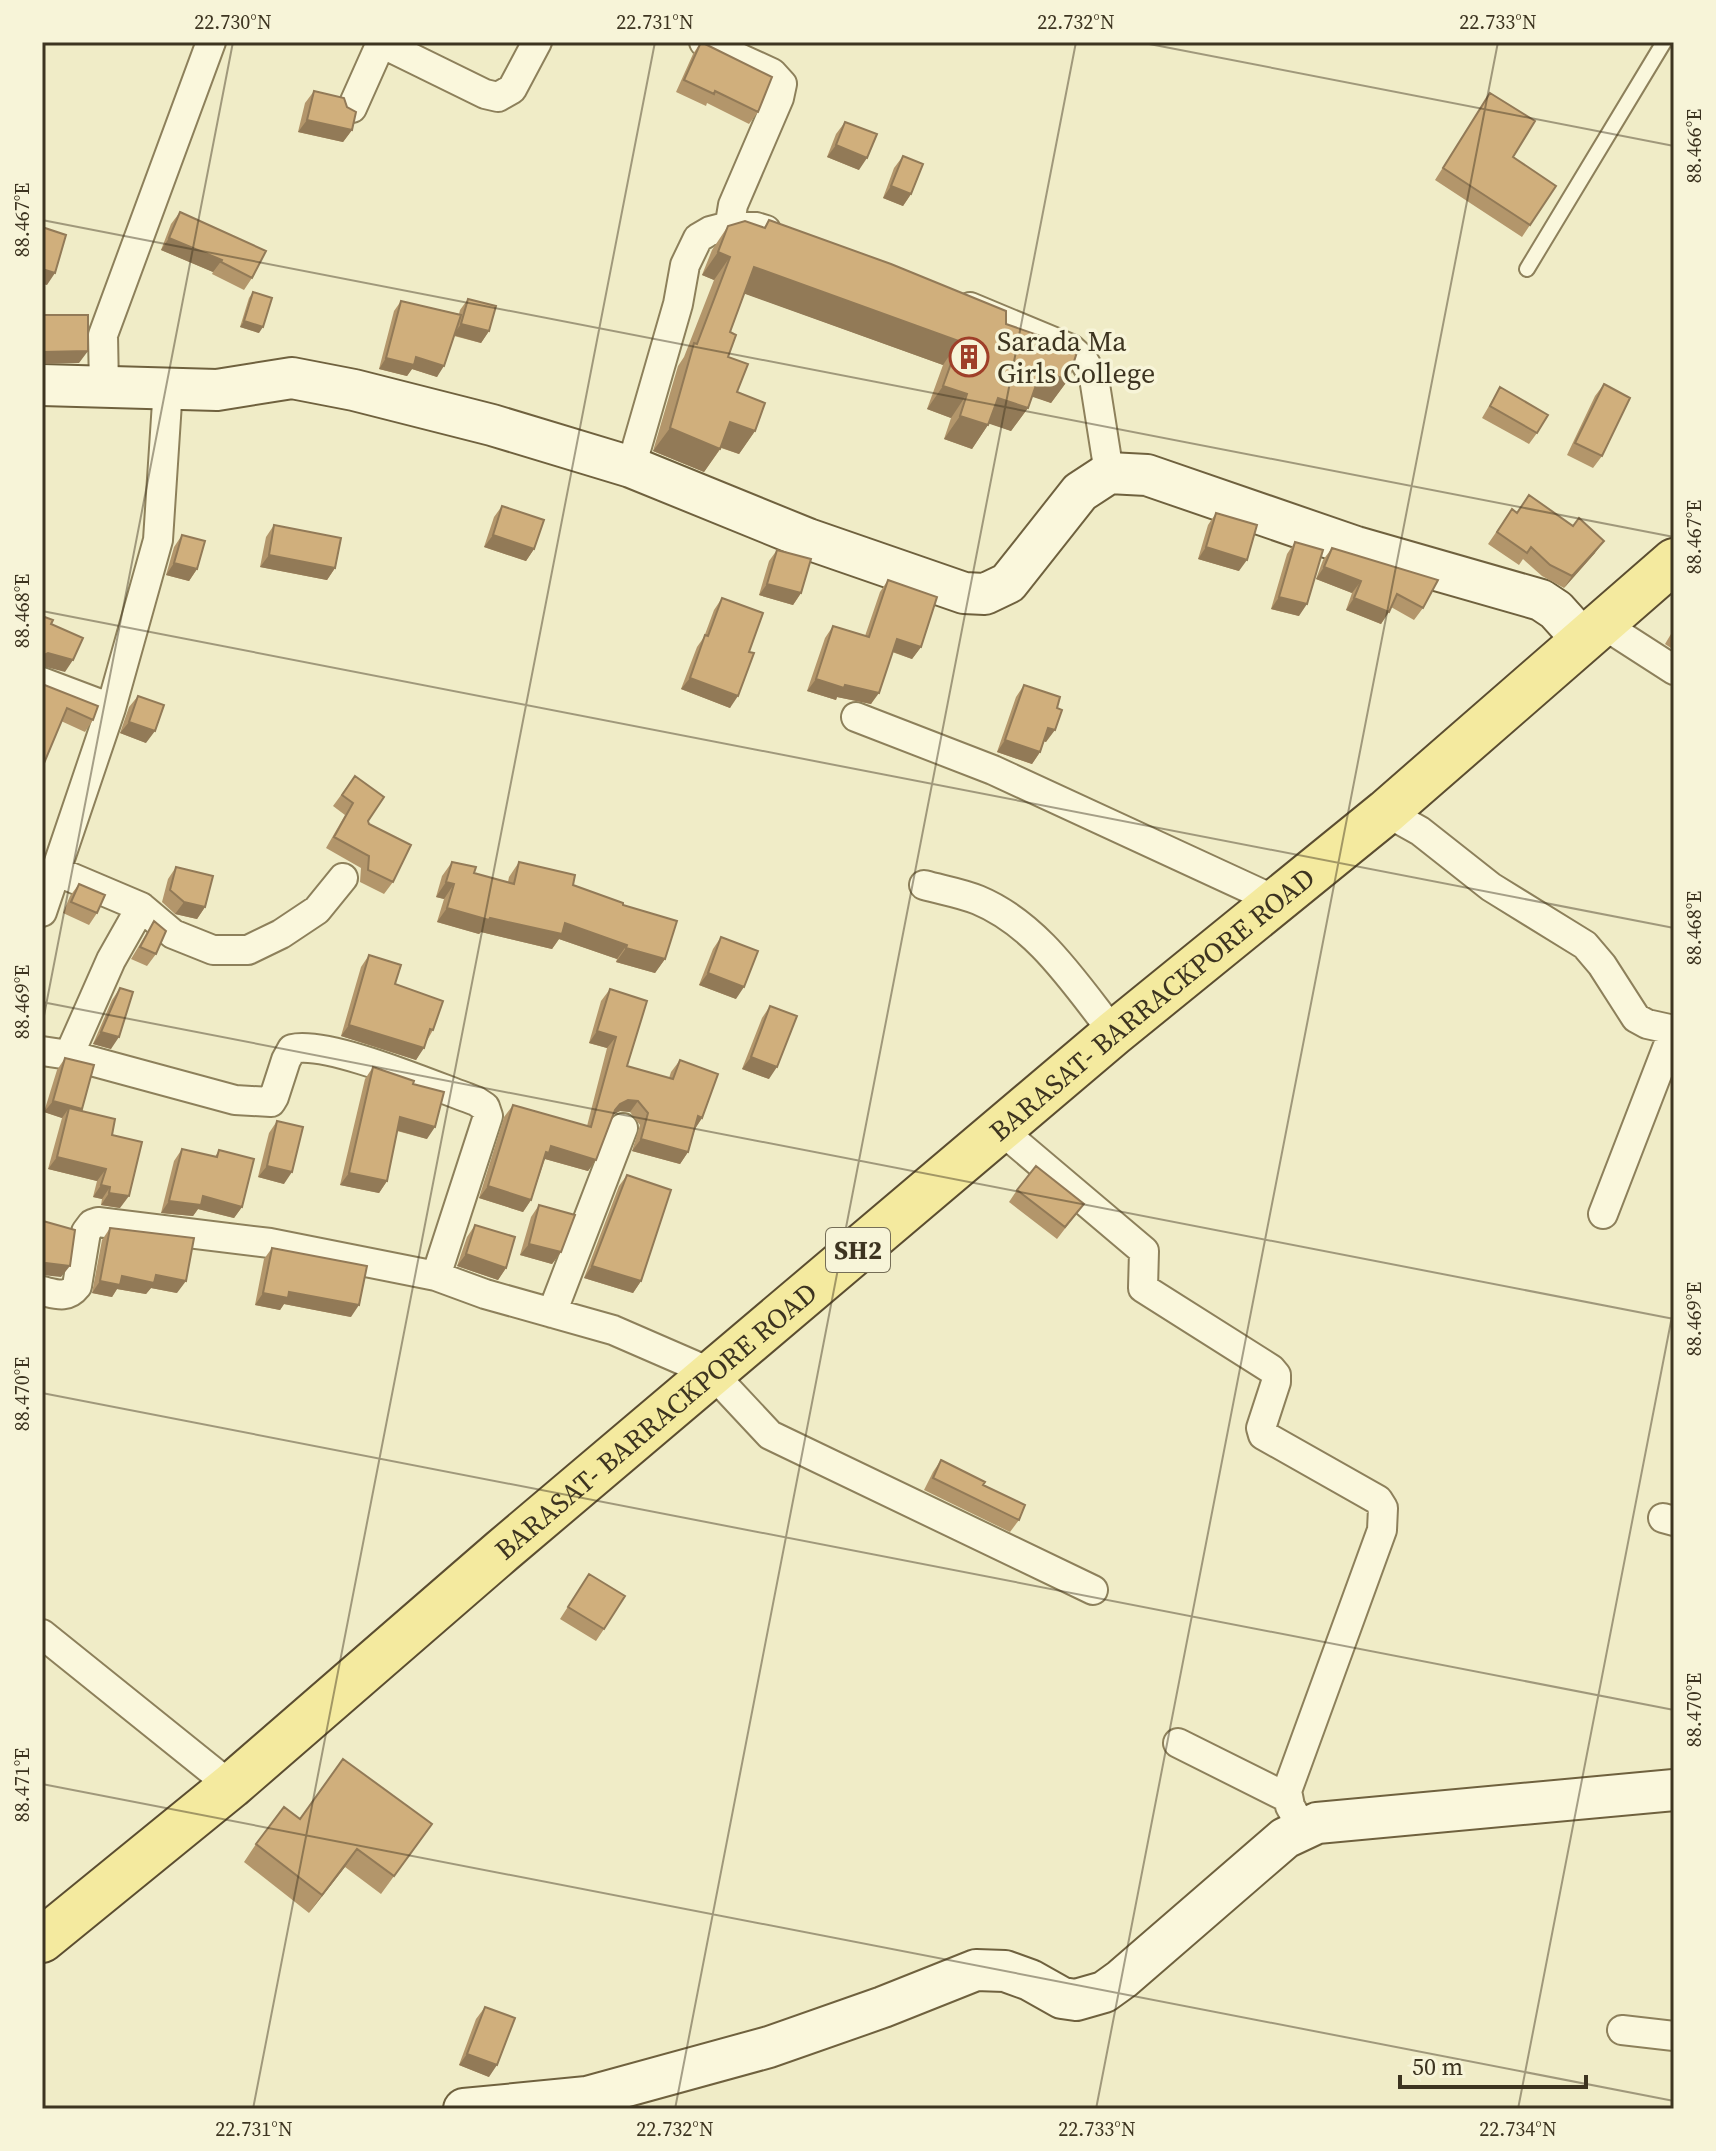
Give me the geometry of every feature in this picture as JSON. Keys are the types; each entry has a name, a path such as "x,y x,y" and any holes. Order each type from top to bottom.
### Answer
{"main road":[{"name":"BARASAT- BARRACKPORE ROAD","path":"42,1940 231,1786 1114,1033 1386,812 1674,561"}],"street":[{"path":"104,388 103,335 211,42"},
{"path":"352,108 380,42 485,94 498,97 512,89 537,42"},
{"path":"704,42 772,73 782,84 779,98 733,205 733,225"},
{"path":"631,467 678,304 685,265 698,238 733,225 756,227 798,241"},
{"path":"939,295 1071,349 1084,361 1094,378 1109,473"},
{"path":"42,385 217,390 292,378 354,390 492,425 631,467 883,566 964,593 985,594 1008,583 1080,492 1109,473 1147,475 1356,547 1541,600 1592,632 1674,670"},
{"path":"42,912 111,708 158,540 168,387"},
{"path":"42,682 111,708"},
{"path":"856,717 993,770 1279,902"},
{"path":"1386,812 1420,831 1491,887 1585,945 1602,965 1636,1018 1647,1024 1674,1030 1603,1214"},
{"path":"56,871 141,907 173,934 213,950 248,950 281,934 317,910 343,878"},
{"path":"924,885 978,901 1024,927 1114,1033"},
{"path":"141,907 55,1053 235,1100 264,1103 271,1102 274,1097 292,1049 304,1046 349,1056 476,1101 485,1107 488,1116 436,1276"},
{"path":"552,1313 623,1128"},
{"path":"464,2109 602,2093 769,2047 976,1970 1005,1971 1030,1980 1062,1998 1076,2000 1091,1997 1122,1979 1285,1838 1295,1813 1287,1791 1382,1530 1383,1508 1378,1500 1263,1435 1261,1428 1276,1382 1276,1375 1271,1369 1143,1288 1144,1251 1001,1130"},
{"path":"42,1291 63,1295 72,1293 77,1286 86,1232 98,1222 270,1243 436,1276 613,1330 712,1373 770,1435 1093,1590"},
{"path":"42,1634 231,1786"},
{"path":"1178,1743 1317,1823 1674,1790"},
{"path":"1622,2030 1674,2036"}],"lane":[{"path":"1527,269 1664,42"}],"building":[{"path":"701,42 772,77 758,112 684,80"},
{"path":"314,91 344,98 347,107 356,112 352,130 307,120"},
{"path":"1490,93 1535,121 1513,157 1556,186 1530,225 1443,168"},
{"path":"845,122 877,134 867,158 836,145"},
{"path":"903,156 923,164 911,194 891,186"},
{"path":"180,212 266,251 252,278 222,260 169,238"},
{"path":"769,220 891,264 1006,311 1006,324 1078,349 1068,380 1041,371 1028,408 998,398 988,425 960,416 967,394 943,386 959,341 754,267 730,332 736,335 728,357 748,364 737,392 765,403 755,431 730,422 720,449 670,428 694,343 697,344 730,257 718,252 728,226 745,221 765,228"},
{"path":"42,227 66,235 55,273 42,269"},
{"path":"253,292 272,298 263,327 244,321"},
{"path":"468,299 496,306 489,331 461,324"},
{"path":"401,301 461,315 444,366 416,357 414,365 386,358"},
{"path":"42,315 88,315 88,351 42,352"},
{"path":"1604,384 1630,398 1602,456 1575,443"},
{"path":"1500,387 1548,415 1537,433 1490,406"},
{"path":"1529,495 1573,526 1579,518 1604,541 1572,576 1550,565 1531,547 1527,553 1497,532 1512,509 1517,513"},
{"path":"502,506 544,520 534,549 493,535"},
{"path":"1216,513 1257,525 1247,560 1206,547"},
{"path":"274,525 341,538 335,568 269,555"},
{"path":"182,535 205,541 197,569 174,563"},
{"path":"1295,542 1323,550 1307,604 1279,597"},
{"path":"1332,548 1438,580 1423,608 1397,594 1389,612 1354,598 1361,581 1324,567"},
{"path":"777,550 811,559 801,593 767,584"},
{"path":"888,580 937,597 921,647 897,639 879,693 845,685 844,688 816,679 833,626 869,637"},
{"path":"722,598 763,613 749,652 754,653 738,696 690,678"},
{"path":"42,616 53,620 51,624 83,638 73,660 48,653 42,656"},
{"path":"42,684 98,706 93,720 67,708 42,768"},
{"path":"1024,685 1060,697 1057,708 1062,710 1055,730 1048,728 1040,752 1005,740"},
{"path":"138,696 164,705 155,731 129,722"},
{"path":"355,776 384,797 369,824 411,845 393,882 368,870 369,856 334,837 353,803 342,795"},
{"path":"452,862 476,867 474,873 514,884 519,862 575,875 573,885 623,905 677,921 665,959 626,948 627,945 565,923 562,934 489,920 447,908 454,884 446,882"},
{"path":"176,867 213,876 205,907 184,902 170,890"},
{"path":"79,884 105,895 97,913 71,902"},
{"path":"154,921 166,931 156,954 140,947"},
{"path":"721,937 758,951 744,987 708,973"},
{"path":"369,955 401,965 395,984 443,1001 424,1048 349,1025"},
{"path":"120,988 133,992 119,1037 101,1032"},
{"path":"610,989 647,1001 627,1066 673,1079 680,1060 718,1074 702,1118 698,1116 688,1152 641,1139 648,1113 638,1101 628,1100 615,1110 596,1160 551,1146 549,1153 546,1152 531,1200 488,1186 513,1105 591,1127 616,1037 597,1031"},
{"path":"770,1006 797,1016 777,1067 751,1057"},
{"path":"65,1058 94,1065 82,1109 53,1101"},
{"path":"373,1067 414,1081 413,1084 444,1092 435,1127 400,1117 387,1181 349,1173"},
{"path":"69,1108 115,1119 112,1135 142,1142 129,1196 109,1193 110,1187 101,1185 106,1169 57,1157"},
{"path":"277,1121 303,1127 292,1172 267,1166"},
{"path":"182,1149 217,1157 219,1150 254,1159 242,1207 203,1196 201,1205 169,1201"},
{"path":"1036,1166 1084,1204 1065,1227 1017,1190"},
{"path":"627,1175 671,1190 641,1281 592,1266"},
{"path":"539,1205 575,1215 561,1252 529,1244"},
{"path":"43,1221 75,1230 70,1266 42,1265"},
{"path":"475,1225 515,1237 506,1268 466,1254"},
{"path":"110,1228 194,1238 186,1281 156,1275 154,1283 122,1276 120,1285 100,1281"},
{"path":"272,1248 367,1266 359,1305 289,1292 288,1298 263,1293"},
{"path":"941,1460 1025,1505 1019,1520 933,1478"},
{"path":"589,1574 625,1596 604,1629 568,1607"},
{"path":"343,1759 432,1824 394,1876 357,1849 322,1895 256,1844 284,1807 300,1819"},
{"path":"485,2007 515,2018 497,2065 467,2054"}],"place":[{"name":"Sarada Ma Girls College","path":"969,357"}]}
